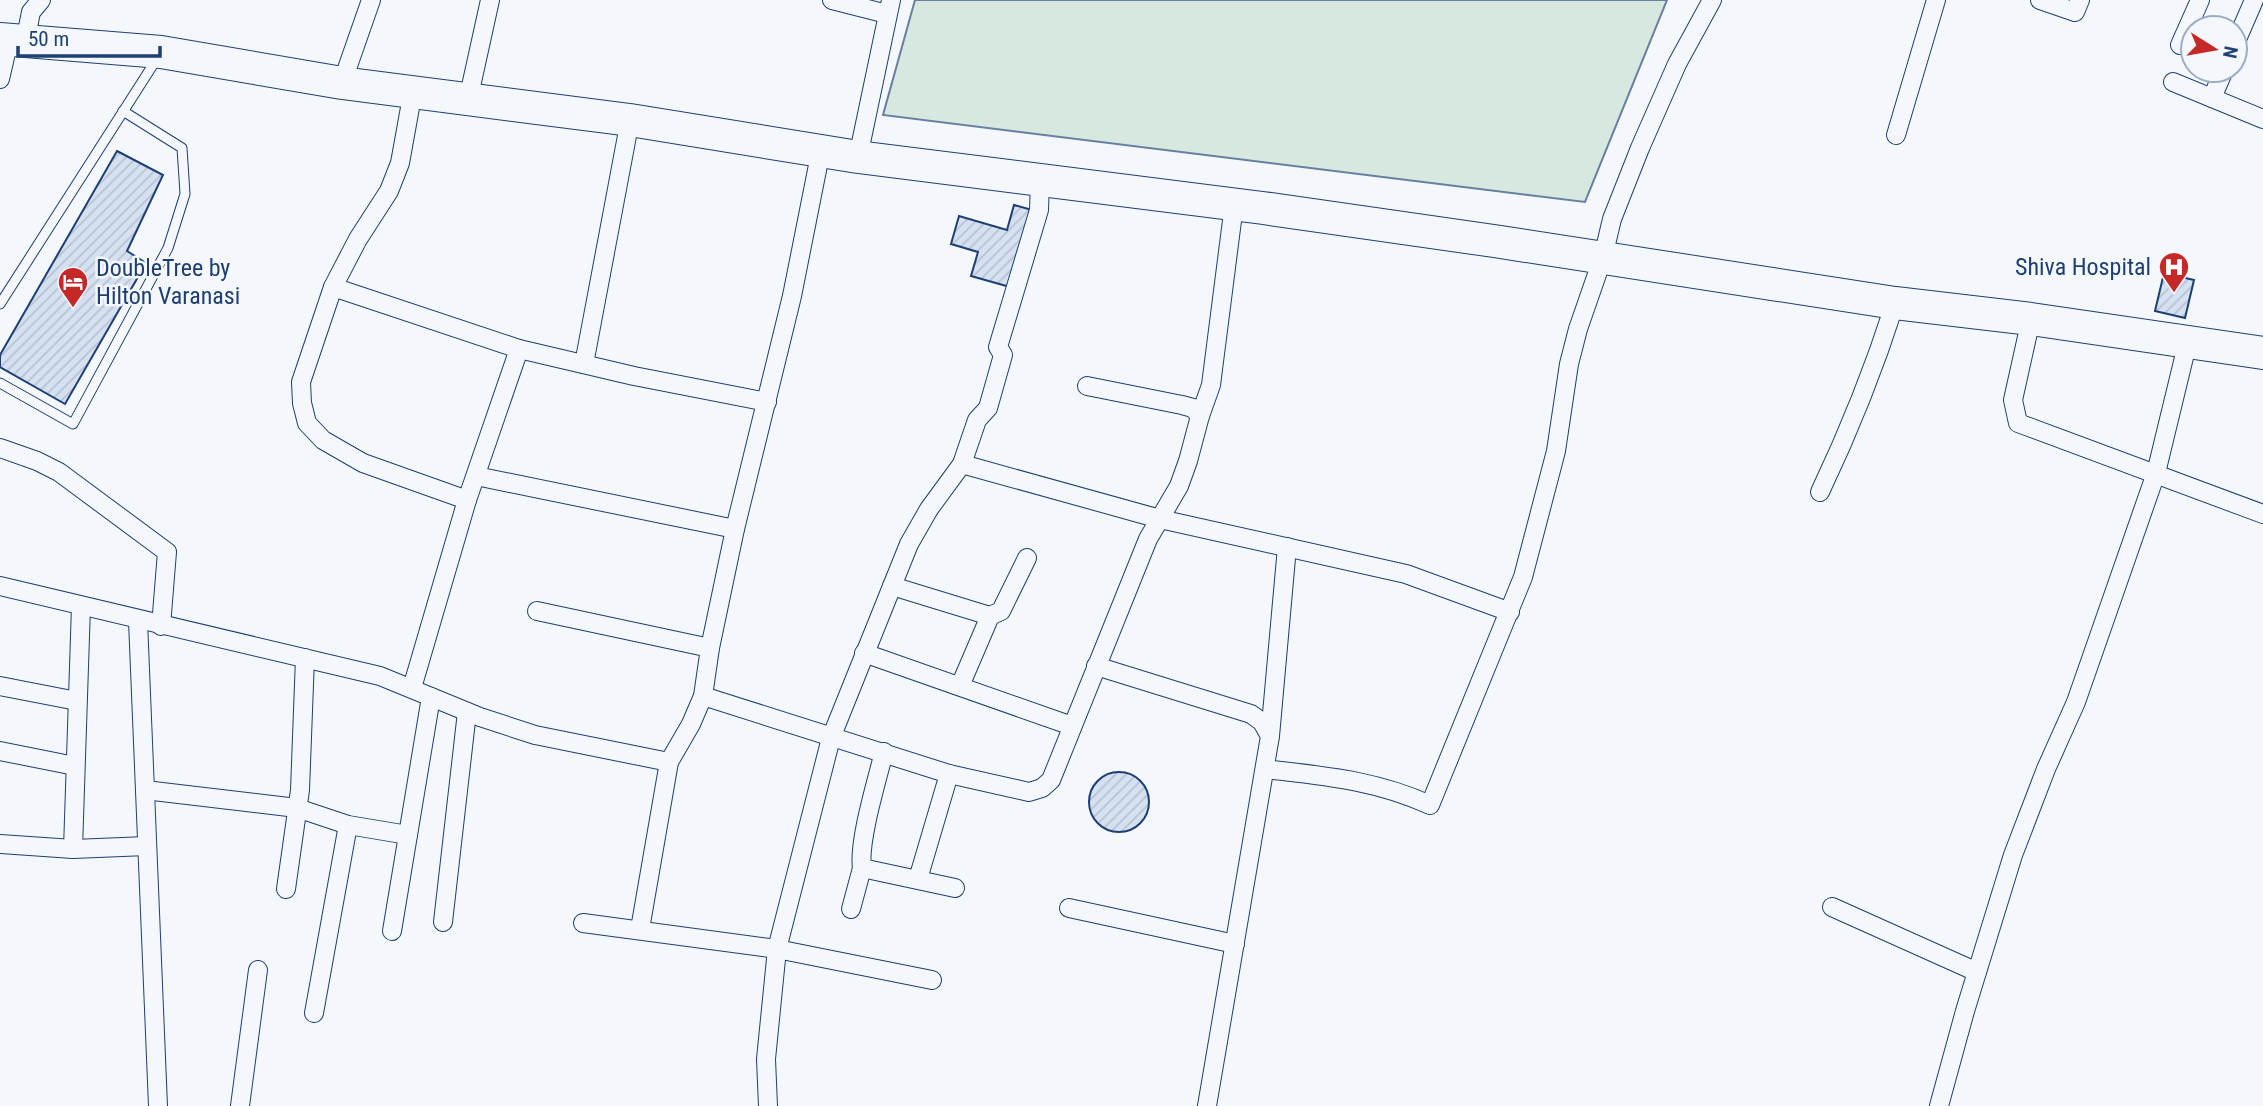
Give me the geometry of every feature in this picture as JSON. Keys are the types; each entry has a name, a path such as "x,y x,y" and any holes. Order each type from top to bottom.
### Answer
{"highway":[{"path":"12,40 161,52 342,83 630,120 858,157 1234,205 1602,257 1895,303 2031,319 2263,353"}],"street":[{"path":"0,79 12,40 41,0"},
{"path":"342,83 371,0"},
{"path":"468,100 489,0"},
{"path":"832,0 889,7 858,157"},
{"path":"1265,769 1363,782 1399,790 1430,805 1523,577 1556,451 1577,329 1612,219 1677,64 1712,0"},
{"path":"1896,135 1936,0"},
{"path":"2040,0 2076,12 2080,0"},
{"path":"2173,82 2263,120"},
{"path":"2212,98 2218,84"},
{"path":"413,91 400,163 389,191 358,239 333,287 301,382 302,403 307,423 323,440 363,463 467,500"},
{"path":"584,364 630,120"},
{"path":"640,929 669,762 691,724 703,696 710,648 735,529 792,296 821,150"},
{"path":"768,1106 766,1059 777,949 831,738 909,544 929,509 962,464 977,420 988,408 1003,355 998,347 1039,210 1040,180"},
{"path":"703,696 950,774 1029,792 1042,788 1051,780 1148,540 1179,486 1188,461 1211,385 1234,205"},
{"path":"333,287 519,349 767,402"},
{"path":"1820,492 1863,397 1895,303"},
{"path":"2031,319 2013,400 2018,423 2263,513"},
{"path":"1939,1106 2013,855 2046,769 2076,702 2156,472 2188,341"},
{"path":"412,688 467,500 519,349"},
{"path":"1087,386 1182,405 1193,408 1200,416"},
{"path":"0,448 59,472 167,552 161,626"},
{"path":"962,464 1160,519 1406,574 1510,612"},
{"path":"476,476 735,529"},
{"path":"1207,1106 1270,736 1287,547"},
{"path":"892,586 990,616 1002,611 1027,558"},
{"path":"0,586 138,621 380,676 467,712 535,735 669,762"},
{"path":"72,849 80,606"},
{"path":"537,611 710,648"},
{"path":"960,686 990,616"},
{"path":"138,621 158,1106"},
{"path":"864,653 1072,726"},
{"path":"286,889 302,750 305,658"},
{"path":"1096,666 1251,714 1262,722 1270,736"},
{"path":"0,687 77,701"},
{"path":"392,931 431,697"},
{"path":"443,922 467,712"},
{"path":"0,751 75,766"},
{"path":"851,909 862,868 860,858 863,841 884,752"},
{"path":"918,879 950,774"},
{"path":"145,790 297,808 348,825 408,835"},
{"path":"313,1013 348,825"},
{"path":"0,845 72,849 147,846"},
{"path":"862,868 955,888"},
{"path":"1832,907 1977,972"},
{"path":"1069,908 1235,944"},
{"path":"583,923 777,949 932,980"},
{"path":"240,1106 258,970"}],"lane":[{"path":"0,304 161,52"},
{"path":"0,383 73,425 168,248 185,194 182,148 124,111"}],"shaded area":[{"path":"915,0 1667,0 1585,202 883,115"}],"building":[{"name":"DoubleTree by Hilton Varanasi","path":"117,151 163,175 127,251 146,263 65,404 0,367 0,355"},
{"path":"1014,205 1032,210 1010,287 971,276 978,252 951,244 959,216 1007,230"},
{"path":"2164,273 2194,280 2185,318 2155,311"},
{"path":"1119,772 1136,777 1144,785 1149,802 1144,819 1136,827 1119,832 1102,827 1094,819 1089,802 1094,785 1102,777"}],"place":[{"name":"Shiva Hospital","path":"2174,294"},
{"name":"DoubleTree by Hilton Varanasi","path":"73,309"}]}
